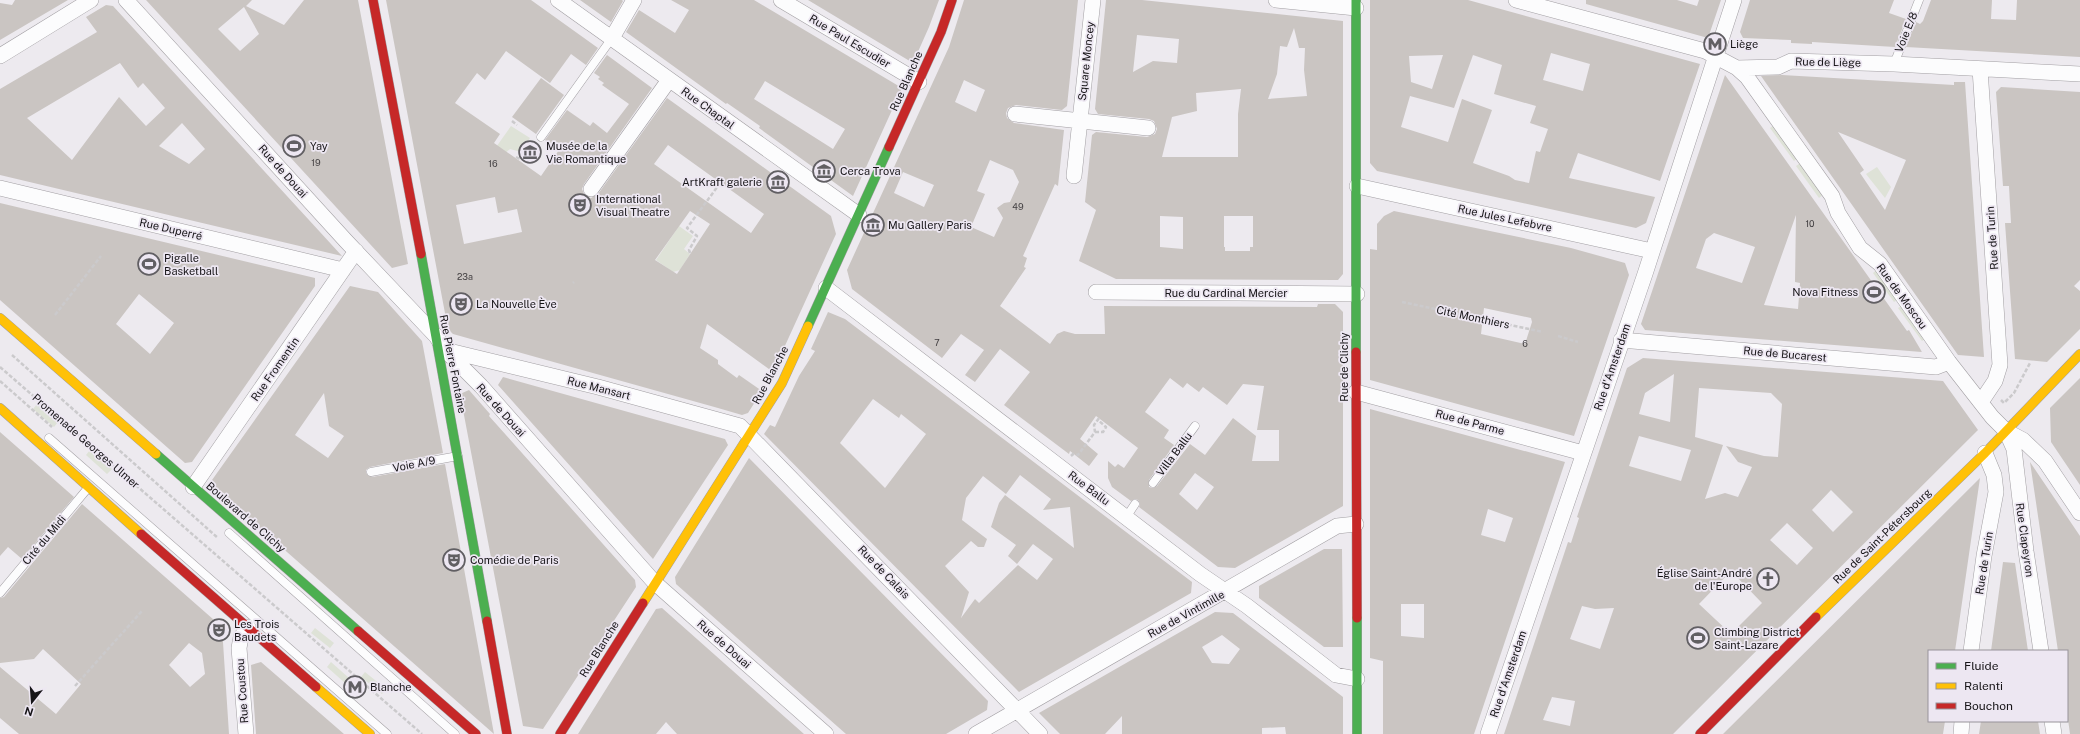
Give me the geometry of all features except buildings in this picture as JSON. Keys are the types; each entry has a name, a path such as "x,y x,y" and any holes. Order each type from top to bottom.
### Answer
{"street":[{"path":"0,56 91,0"},
{"name":"Rue de Douai","path":"126,0 436,336 445,350 481,386 655,584 826,734"},
{"name":"Rue Pierre Fontaine","path":"373,0 458,456 507,734"},
{"name":"Rue Chaptal","path":"558,0 859,215"},
{"path":"612,38 634,0"},
{"name":"Rue Paul Escudier","path":"781,0 919,82"},
{"name":"Rue Blanche","path":"560,734 750,435 782,382 919,82 941,32 952,0"},
{"name":"Square Moncey","path":"1074,176 1093,0"},
{"path":"1276,0 1356,4"},
{"name":"Rue de Liège","path":"1516,0 1705,51 1715,58 1737,68 1778,67 1791,61 1894,64 2080,74"},
{"name":"Rue d'Amsterdam","path":"1488,734 1652,251 1734,0"},
{"name":"Rue de Clichy","path":"1356,4 1357,734"},
{"name":"Rue de Moscou","path":"1737,68 1747,77 1832,196 1838,213 1860,248 1880,264 1949,362 1992,417 2006,431 2023,440 2045,461 2080,513"},
{"name":"Rue de Turin","path":"1980,69 2000,364 1995,381 1981,402"},
{"path":"591,189 669,80"},
{"path":"1015,114 1148,128"},
{"name":"Rue Jules Lefebvre","path":"1357,186 1652,251"},
{"name":"Rue Duperré","path":"0,188 343,270"},
{"name":"Rue Fromentin","path":"193,487 356,251"},
{"name":"Rue Ballu","path":"826,288 1131,510 1200,574 1226,591 1336,675 1356,679"},
{"name":"Rue du Cardinal Mercier","path":"1096,292 1357,294"},
{"name":"Boulevard de Clichy","path":"0,318 476,734"},
{"name":"Rue de Bucarest","path":"1621,340 1936,367 1949,362"},
{"name":"Rue Mansart","path":"445,350 598,387 740,426 750,435"},
{"name":"Rue de Saint-Pétersbourg","path":"1700,734 1827,606 1985,453 2080,354"},
{"name":"Rue de Parme","path":"1356,392 1583,453"},
{"path":"0,408 88,488 370,734"},
{"name":"Rue Clapeyron","path":"2006,431 2014,449 2026,551 2041,650"},
{"name":"Rue de Calais","path":"750,435 1040,734"},
{"name":"Rue de Turin","path":"1971,650 1984,556 1996,492 1994,475 1985,453"},
{"name":"Rue de Vintimille","path":"976,734 1337,526 1356,524"},
{"name":"Rue Coustou","path":"246,734 239,648 241,637 248,627"},
{"path":"1960,734 1962,722"},
{"path":"2052,722 2054,734"}],"lane":[{"name":"Voie E/8","path":"1894,64 1919,0"},
{"path":"540,137 612,38"},
{"name":"Villa Ballu","path":"1153,482 1195,426"},
{"path":"40,430 387,734"},
{"name":"Voie A/9","path":"371,472 458,456"},
{"name":"Cité du Midi","path":"0,593 88,488"},
{"name":"Boulevard de Clichy","path":"224,528 456,734"}],"path":[{"path":"512,121 517,125"},
{"path":"516,157 522,160 525,159"},
{"path":"691,252 689,250 697,236 687,228 718,186 726,178"},
{"path":"55,315 101,256"},
{"path":"154,275 152,274 157,266"},
{"name":"Cité Monthiers","path":"1402,302 1543,332"},
{"path":"1558,336 1578,342"},
{"path":"1995,396 2004,403 2014,393 2030,363"},
{"name":"Promenade Georges Ulmer","path":"0,367 422,734"},
{"path":"1077,460 1078,455 1095,432 1094,425 1098,419 1106,427 1103,432 1095,432"},
{"path":"1072,456 1073,454 1078,455"},
{"path":"75,686 142,611"}],"shaded area":[{"path":"1776,124 1799,157 1794,161 1770,128"},
{"path":"511,126 530,138 521,152 510,149 503,155 494,150"},
{"path":"1802,162 1824,194 1819,198 1796,166"},
{"path":"1877,167 1891,187 1885,198 1866,174"},
{"path":"679,226 693,236 684,249 690,254 680,270 673,272 656,260"},
{"path":"1878,269 1899,299 1894,302 1873,273"},
{"path":"1903,305 1927,338 1922,341 1898,308"},
{"path":"37,404 58,422 54,427 33,409"},
{"path":"90,450 112,469 107,474 86,455"},
{"path":"315,628 334,643 330,648 311,633"},
{"path":"331,662 349,678 345,683 327,667"},
{"path":"365,672 386,689 382,694 361,677"}],"traffic: fast":[{"path":"1356,0 1356,352"},
{"path":"808,326 889,147"},
{"path":"421,254 487,621"},
{"path":"156,454 358,631"},
{"path":"1357,618 1357,734"}],"traffic: slow":[{"path":"0,318 156,454"},
{"path":"643,603 782,383 808,326"},
{"path":"1816,617 1985,453 2080,354"},
{"path":"0,408 141,534"},
{"path":"316,687 370,734"}],"traffic: jam":[{"path":"373,0 421,254"},
{"path":"889,147 941,32 952,0"},
{"path":"1356,352 1357,618"},
{"path":"141,534 316,687"},
{"path":"560,734 643,603"},
{"path":"1700,734 1816,617"},
{"path":"487,621 507,734"},
{"path":"358,631 476,734"}],"place":[{"name":"Liège","path":"1715,44"},
{"name":"Yay","path":"294,146"},
{"name":"Musée de la Vie Romantique","path":"530,152"},
{"name":"Cerca Trova","path":"824,171"},
{"name":"ArtKraft galerie","path":"778,182"},
{"name":"International Visual Theatre","path":"580,205"},
{"name":"Mu Gallery Paris","path":"873,225"},
{"name":"Pigalle Basketball","path":"149,264"},
{"name":"Nova Fitness","path":"1874,292"},
{"name":"La Nouvelle Ève","path":"461,304"},
{"name":"Comédie de Paris","path":"454,560"},
{"name":"Église Saint-André de l'Europe","path":"1768,579"},
{"name":"Les Trois Baudets","path":"219,630"},
{"name":"Climbing District Saint-Lazare","path":"1698,638"},
{"name":"Blanche","path":"355,687"}]}
